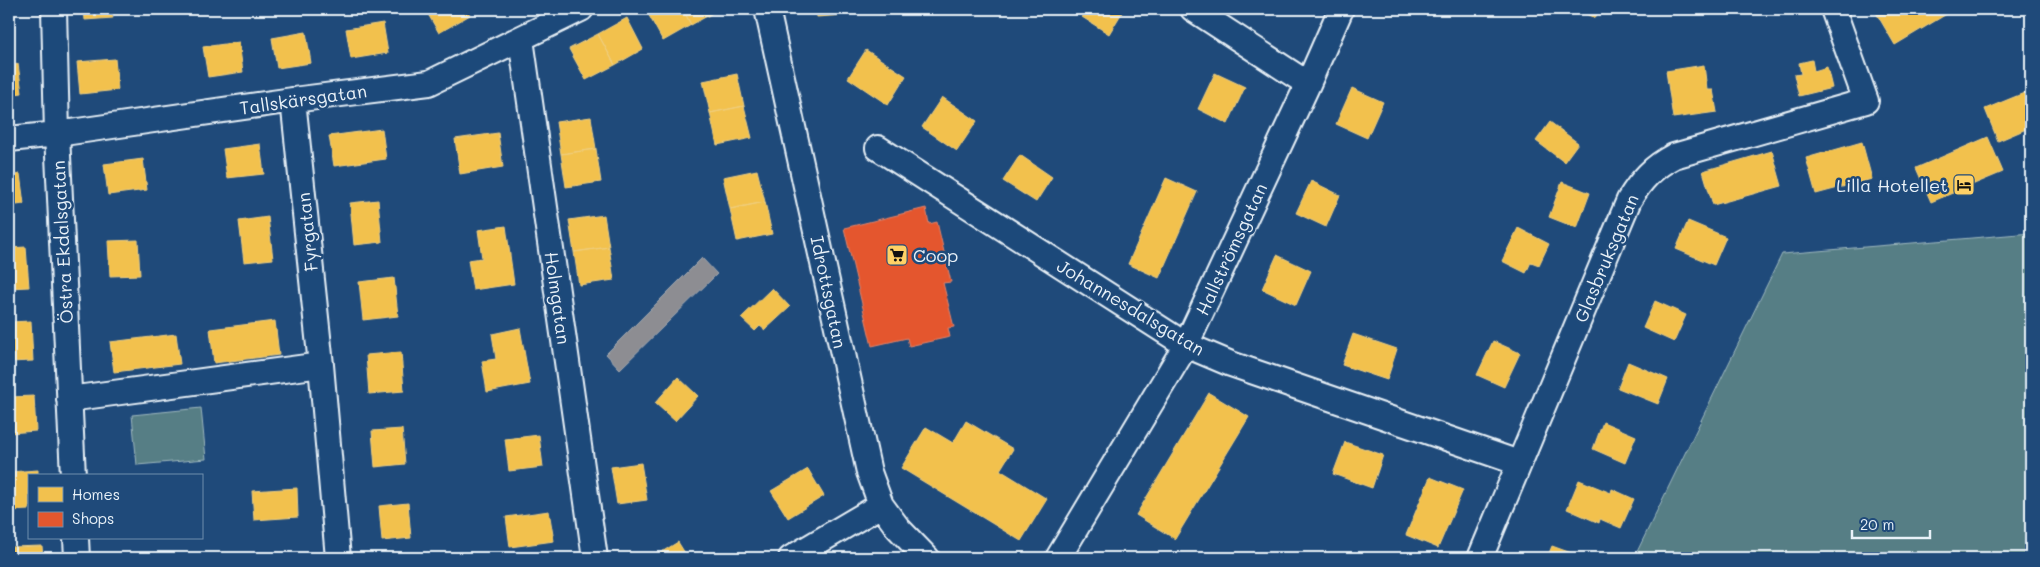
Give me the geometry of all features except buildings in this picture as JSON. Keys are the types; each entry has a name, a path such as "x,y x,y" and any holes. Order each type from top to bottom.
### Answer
{"street":[{"name":"Östra Ekdalsgatan","path":"54,9 57,134 73,474"},
{"name":"Tallskärsgatan","path":"9,140 429,83 581,9"},
{"name":"Idrottsgatan","path":"767,9 869,472 881,505 898,528 927,558"},
{"path":"1193,9 1308,84"},
{"name":"Hallströmsgatan","path":"1058,558 1186,345 1341,9"},
{"name":"Glasbruksgatan","path":"1480,558 1629,200 1648,172 1674,156 1866,101 1833,9"},
{"name":"Holmgatan","path":"521,38 595,558"},
{"name":"Fyrgatan","path":"293,100 321,365 338,558"},
{"name":"Johannesdalsgatan","path":"878,148 1186,345 1231,364 1519,463"},
{"path":"69,399 321,365"},
{"path":"790,558 881,505"},
{"path":"76,540 77,558"}],"green space":[{"path":"2031,233 2031,558 1634,558 1782,254"},
{"path":"201,408 206,459 137,465 132,415"}],"place":[{"name":"Lilla Hotellet","path":"1964,185"},
{"name":"Coop","path":"897,255"}]}
